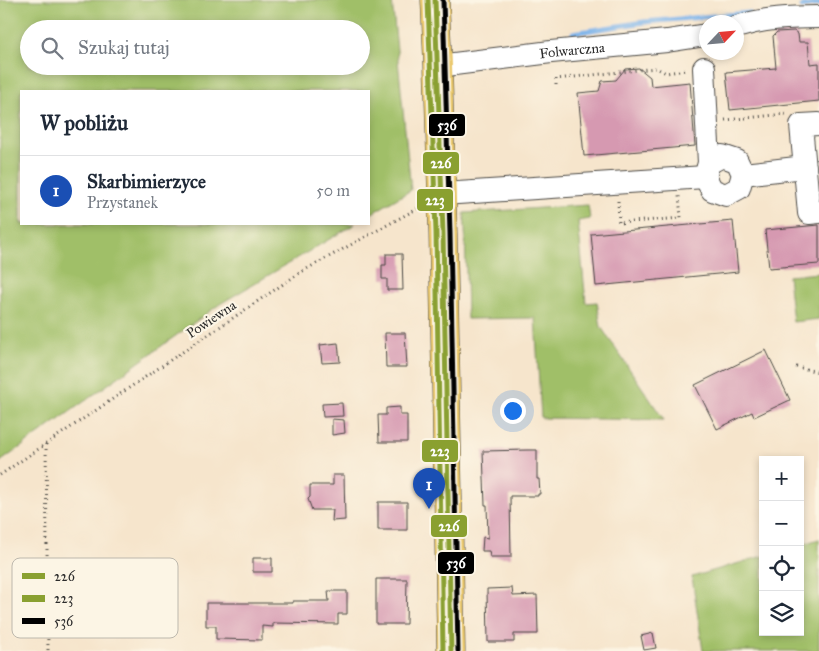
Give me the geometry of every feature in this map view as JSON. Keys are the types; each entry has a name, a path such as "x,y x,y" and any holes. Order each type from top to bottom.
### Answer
{"main road":[{"path":"435,0 442,194 451,651"}],"street":[{"path":"744,25 773,18 819,17"},
{"name":"Folwarczna","path":"438,66 699,36"},
{"path":"442,194 678,179 707,170 722,156 737,161 744,174 739,188 726,195 712,190 707,170 704,68"},
{"path":"819,124 800,126 809,213 819,212"},
{"path":"744,174 805,168"}],"path":[{"path":"556,84 556,79 656,68 666,73 704,68"},
{"path":"707,121 791,114"},
{"path":"617,183 619,223 681,218 678,179"},
{"name":"Powiewna","path":"0,475 301,272 442,194"},
{"path":"796,367 819,372"},
{"path":"46,444 47,558"},
{"path":"48,638 48,651"}],"green space":[{"path":"0,0 392,0 411,190 370,214 370,90 20,90 20,225 353,225 220,304 0,462"},
{"path":"588,205 590,219 578,221 586,303 597,302 601,327 664,420 541,418 535,318 467,319 464,213"},
{"path":"819,273 819,319 793,322 788,276"},
{"path":"819,539 819,651 703,651 692,577 759,557 759,636 804,636 804,544"}],"building":[{"path":"794,31 798,34 799,42 808,42 810,64 819,63 819,101 730,110 726,72 776,68 773,36 777,32"},
{"path":"639,68 650,77 651,86 690,82 695,146 584,156 578,93 599,91 602,81 616,80 625,69"},
{"path":"733,221 738,272 596,286 591,234"},
{"path":"819,225 819,264 769,268 765,230"},
{"path":"386,254 402,254 403,290 387,290 387,279 382,279 382,265 386,265"},
{"path":"385,333 405,333 407,367 386,367"},
{"path":"338,343 340,362 322,363 320,345"},
{"path":"766,350 790,400 754,417 752,412 717,429 695,385"},
{"path":"342,403 343,416 323,417 322,404"},
{"path":"400,407 400,415 407,415 407,442 379,442 378,415 386,415 386,408"},
{"path":"332,419 344,420 345,433 332,435"},
{"path":"537,450 537,479 539,479 540,494 538,496 510,496 511,557 490,557 489,551 482,551 483,537 488,538 483,451"},
{"path":"333,475 344,475 345,520 332,521 333,510 312,510 308,499 310,497 310,485 333,485"},
{"path":"378,502 407,502 407,530 378,530"},
{"path":"253,558 272,558 272,572 253,572"},
{"path":"376,579 407,579 406,624 376,624"},
{"path":"512,588 513,596 537,595 538,634 514,634 514,642 488,642 487,589"},
{"path":"328,591 347,591 347,614 338,614 338,624 273,623 273,627 262,626 262,640 216,639 216,626 206,626 206,603 329,601"},
{"path":"653,633 656,648 644,650 641,636"}],"waterway":[{"path":"802,7 819,4"},
{"path":"573,33 644,22 749,13"}],"transit line":[{"name":"223","path":"428,0 436,233 443,651"},
{"name":"226","path":"435,0 443,233 451,651"},
{"name":"536","path":"443,0 450,233 458,651"}],"place":[{"name":"Skarbimierzyce","path":"429,509"}]}
